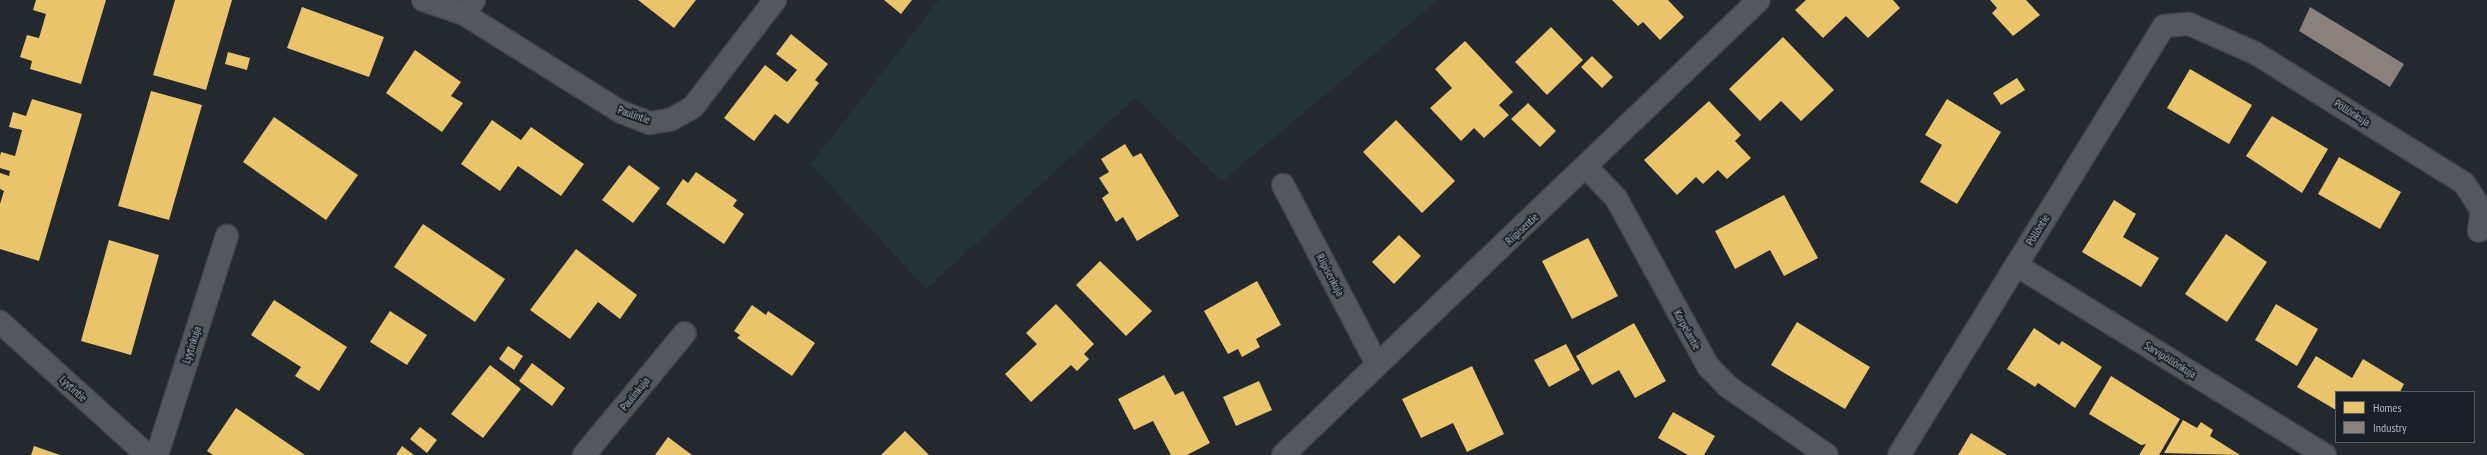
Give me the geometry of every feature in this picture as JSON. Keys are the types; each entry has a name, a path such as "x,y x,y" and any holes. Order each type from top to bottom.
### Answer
{"street":[{"name":"Paulintie","path":"423,0 469,7 621,112 650,123 670,120 693,107 775,0"},
{"name":"Riipisentie","path":"1283,455 1377,364 1587,168 1759,0"},
{"name":"Pöllönkuja","path":"2190,24 2255,53 2464,183 2482,211 2479,231"},
{"name":"Pöllöntie","path":"1899,455 2164,26 2190,24"},
{"name":"Korpelantie","path":"1587,168 1616,198 1708,366 1727,386 1828,455"},
{"name":"Riipisenkuja","path":"1283,185 1377,364"},
{"name":"Lyytinkuja","path":"157,455 227,236"},
{"name":"Sarvipöllönkuja","path":"2016,265 2325,455"},
{"name":"Lyytintie","path":"0,322 147,455"},
{"name":"Paulinkuja","path":"584,455 684,333"}],"shaded area":[{"path":"939,0 1438,0 1222,181 1135,98 926,289 811,164"}],"building: Homes":[{"path":"36,0 106,0 81,84 30,69 32,61 20,57 27,35 39,38 46,14 33,10"},
{"path":"175,0 232,0 206,90 153,75"},
{"path":"638,0 696,0 674,28"},
{"path":"884,0 912,0 901,14"},
{"path":"1612,0 1668,0 1684,17 1660,40 1643,22 1638,26"},
{"path":"1806,0 1893,0 1900,8 1868,38 1846,16 1823,38 1795,10"},
{"path":"1990,0 2026,0 2040,15 2013,36 1992,13 1997,8"},
{"path":"302,7 384,37 369,77 287,48"},
{"path":"1551,27 1583,60 1547,95 1515,62"},
{"path":"791,34 828,64 815,80 819,83 788,124 775,114 754,141 724,118 765,65 787,82 797,70 776,54"},
{"path":"1783,37 1834,90 1801,121 1781,101 1760,121 1729,89"},
{"path":"1465,41 1513,92 1499,105 1509,115 1484,138 1474,128 1461,141 1430,108 1452,88 1435,69"},
{"path":"415,50 461,82 451,96 463,103 442,132 386,93"},
{"path":"228,52 250,58 247,70 225,64"},
{"path":"1592,56 1613,77 1602,88 1581,67"},
{"path":"2190,69 2252,105 2229,144 2167,108"},
{"path":"2017,78 2025,90 2001,105 1993,93"},
{"path":"151,91 202,105 169,220 118,206"},
{"path":"32,99 82,114 39,261 0,249 0,204 4,191 0,189 0,173 9,176 10,171 0,168 0,156 1,152 15,156 22,130 9,127 13,112 26,116"},
{"path":"1947,99 2001,132 1957,204 1920,182 1942,145 1925,135"},
{"path":"1709,101 1741,135 1735,141 1751,158 1727,179 1718,170 1703,184 1696,177 1677,195 1644,160"},
{"path":"1528,103 1556,131 1540,147 1511,119"},
{"path":"2272,116 2328,149 2302,193 2246,156"},
{"path":"274,117 358,175 326,220 243,162"},
{"path":"492,120 521,140 531,127 584,164 561,196 518,166 500,191 461,164"},
{"path":"1396,120 1455,181 1422,213 1363,152"},
{"path":"1125,144 1133,157 1141,153 1179,216 1137,241 1123,217 1116,222 1102,198 1109,193 1099,178 1109,172 1101,159"},
{"path":"2339,157 2401,192 2380,229 2318,194"},
{"path":"629,165 660,188 633,223 602,200"},
{"path":"696,172 737,200 733,206 744,214 724,244 666,204 683,179 688,183"},
{"path":"1784,195 1818,258 1784,276 1770,250 1735,269 1715,231"},
{"path":"2114,200 2136,214 2123,237 2159,258 2141,287 2082,252"},
{"path":"423,224 505,279 475,322 394,267"},
{"path":"2226,234 2267,262 2227,322 2185,294"},
{"path":"1399,235 1421,256 1394,284 1372,262"},
{"path":"1588,238 1618,296 1572,319 1542,261"},
{"path":"109,240 159,255 131,355 81,341"},
{"path":"576,249 637,295 620,319 598,302 570,339 530,310"},
{"path":"1100,261 1152,311 1126,336 1076,285"},
{"path":"1257,281 1281,325 1256,339 1260,347 1242,357 1238,349 1228,354 1204,311"},
{"path":"274,300 347,347 319,391 295,376 301,367 251,335"},
{"path":"1056,304 1094,344 1084,354 1089,359 1077,371 1071,365 1031,402 1005,374 1037,344 1026,333"},
{"path":"2276,304 2318,329 2297,366 2255,340"},
{"path":"752,305 766,315 768,311 815,343 792,376 737,338 740,335 734,331"},
{"path":"390,311 427,335 407,365 370,342"},
{"path":"1797,322 1870,367 1845,409 1771,365"},
{"path":"1634,323 1666,381 1635,398 1619,370 1592,385 1576,356"},
{"path":"2034,328 2059,345 2062,341 2102,367 2075,408 2038,383 2035,387 2007,369"},
{"path":"1566,344 1580,370 1549,387 1534,360"},
{"path":"508,346 523,356 514,370 499,359"},
{"path":"2316,356 2352,378 2363,359 2404,384 2400,391 2335,391 2335,409 2297,387"},
{"path":"532,363 565,388 552,406 519,381"},
{"path":"490,365 521,389 483,438 451,414"},
{"path":"1472,366 1504,434 1467,452 1453,423 1421,438 1402,399"},
{"path":"1164,375 1175,395 1183,391 1210,443 1187,455 1171,455 1153,421 1134,430 1118,399"},
{"path":"2111,376 2180,419 2159,455 2139,455 2146,444 2141,445 2089,414"},
{"path":"1259,381 1272,410 1236,426 1223,397"},
{"path":"236,408 305,455 213,455 207,451"},
{"path":"1673,412 1715,436 1704,455 1688,455 1658,438"},
{"path":"2183,420 2197,428 2201,422 2213,430 2210,436 2240,455 2164,453"},
{"path":"420,427 437,440 427,453 410,439"},
{"path":"905,431 929,455 881,455"},
{"path":"1971,433 2007,455 1958,455"},
{"path":"668,437 692,455 655,455"},
{"path":"34,446 60,455 31,455"},
{"path":"402,446 414,455 396,455"}],"building: Industry":[{"path":"2310,7 2404,64 2390,87 2299,31"}]}
